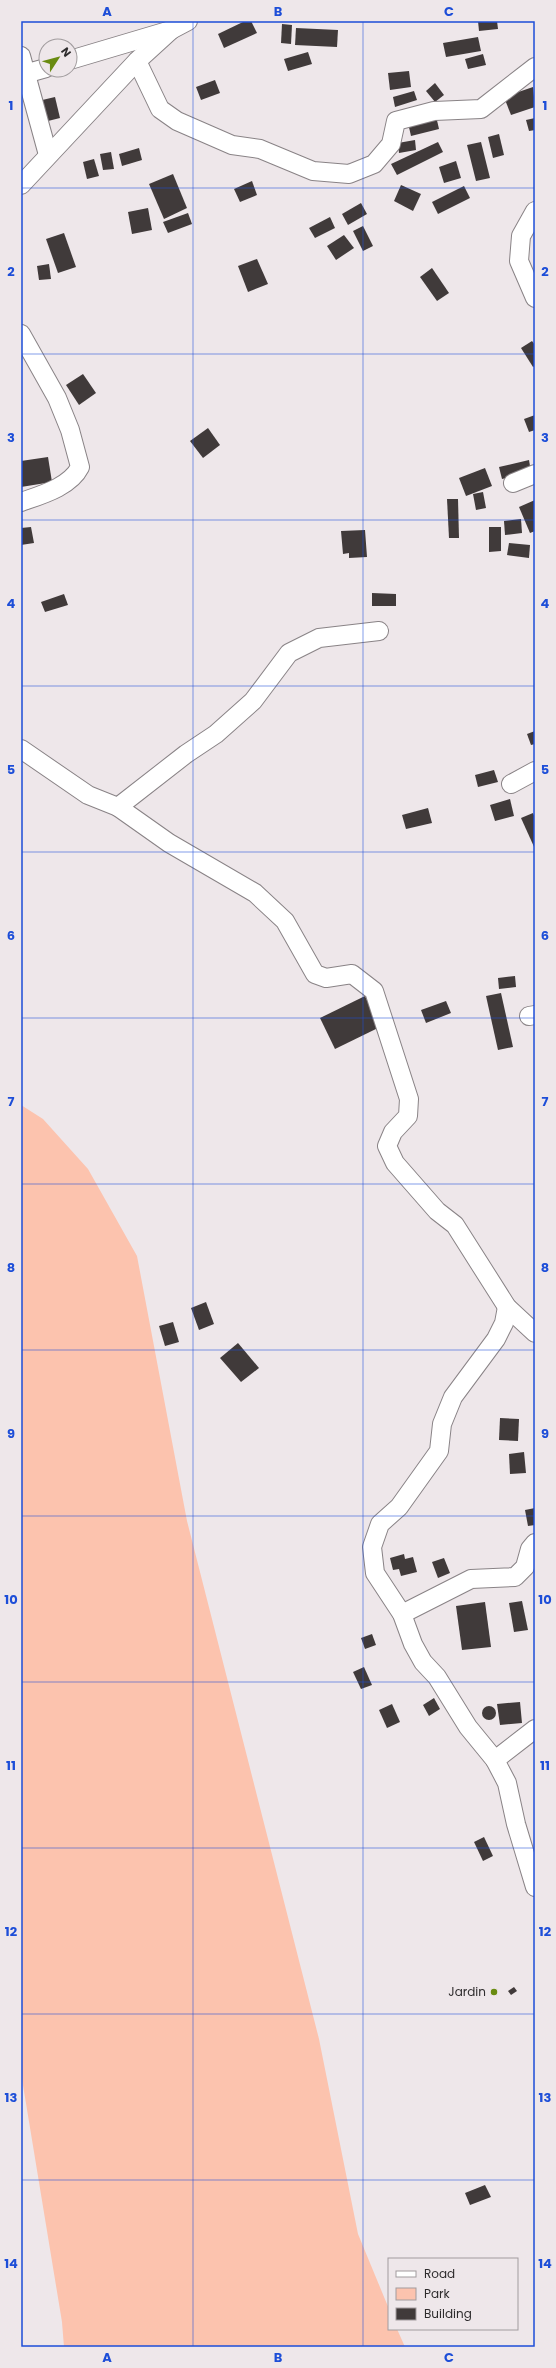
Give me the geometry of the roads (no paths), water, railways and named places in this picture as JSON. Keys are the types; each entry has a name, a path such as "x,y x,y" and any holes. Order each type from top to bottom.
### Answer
{"street":[{"path":"78,58 171,30 188,21"},
{"path":"21,185 137,61 171,30"},
{"path":"21,56 23,75 48,155"},
{"path":"137,61 160,109 177,121 232,145 260,149 314,171 349,174 374,164 391,144 396,121 434,111 481,109 535,66"},
{"path":"23,75 38,70"},
{"path":"535,212 521,236 519,261 535,298"},
{"path":"21,334 57,398 70,430 80,467 76,476 51,490 21,502"},
{"path":"513,483 535,474"},
{"path":"118,807 226,725 253,701 289,653 319,638 379,631"},
{"path":"21,749 88,795 118,807 169,843 254,893 285,921 315,974 326,978 352,974 374,991 409,1099 408,1116 393,1132 387,1146 395,1163 437,1211 455,1225 507,1307 535,1333"},
{"path":"511,784 535,771"},
{"path":"507,1307 504,1323 496,1339 450,1403 442,1424 439,1451 399,1507 380,1524 372,1547 375,1573 402,1614 413,1644 423,1662 437,1677 468,1727 495,1760 507,1783 516,1824 535,1887"},
{"path":"402,1614 471,1579 515,1577 525,1567 530,1549 535,1543"},
{"path":"495,1760 535,1729"}],"place":[{"name":"Jardin","path":"494,1992"}]}
